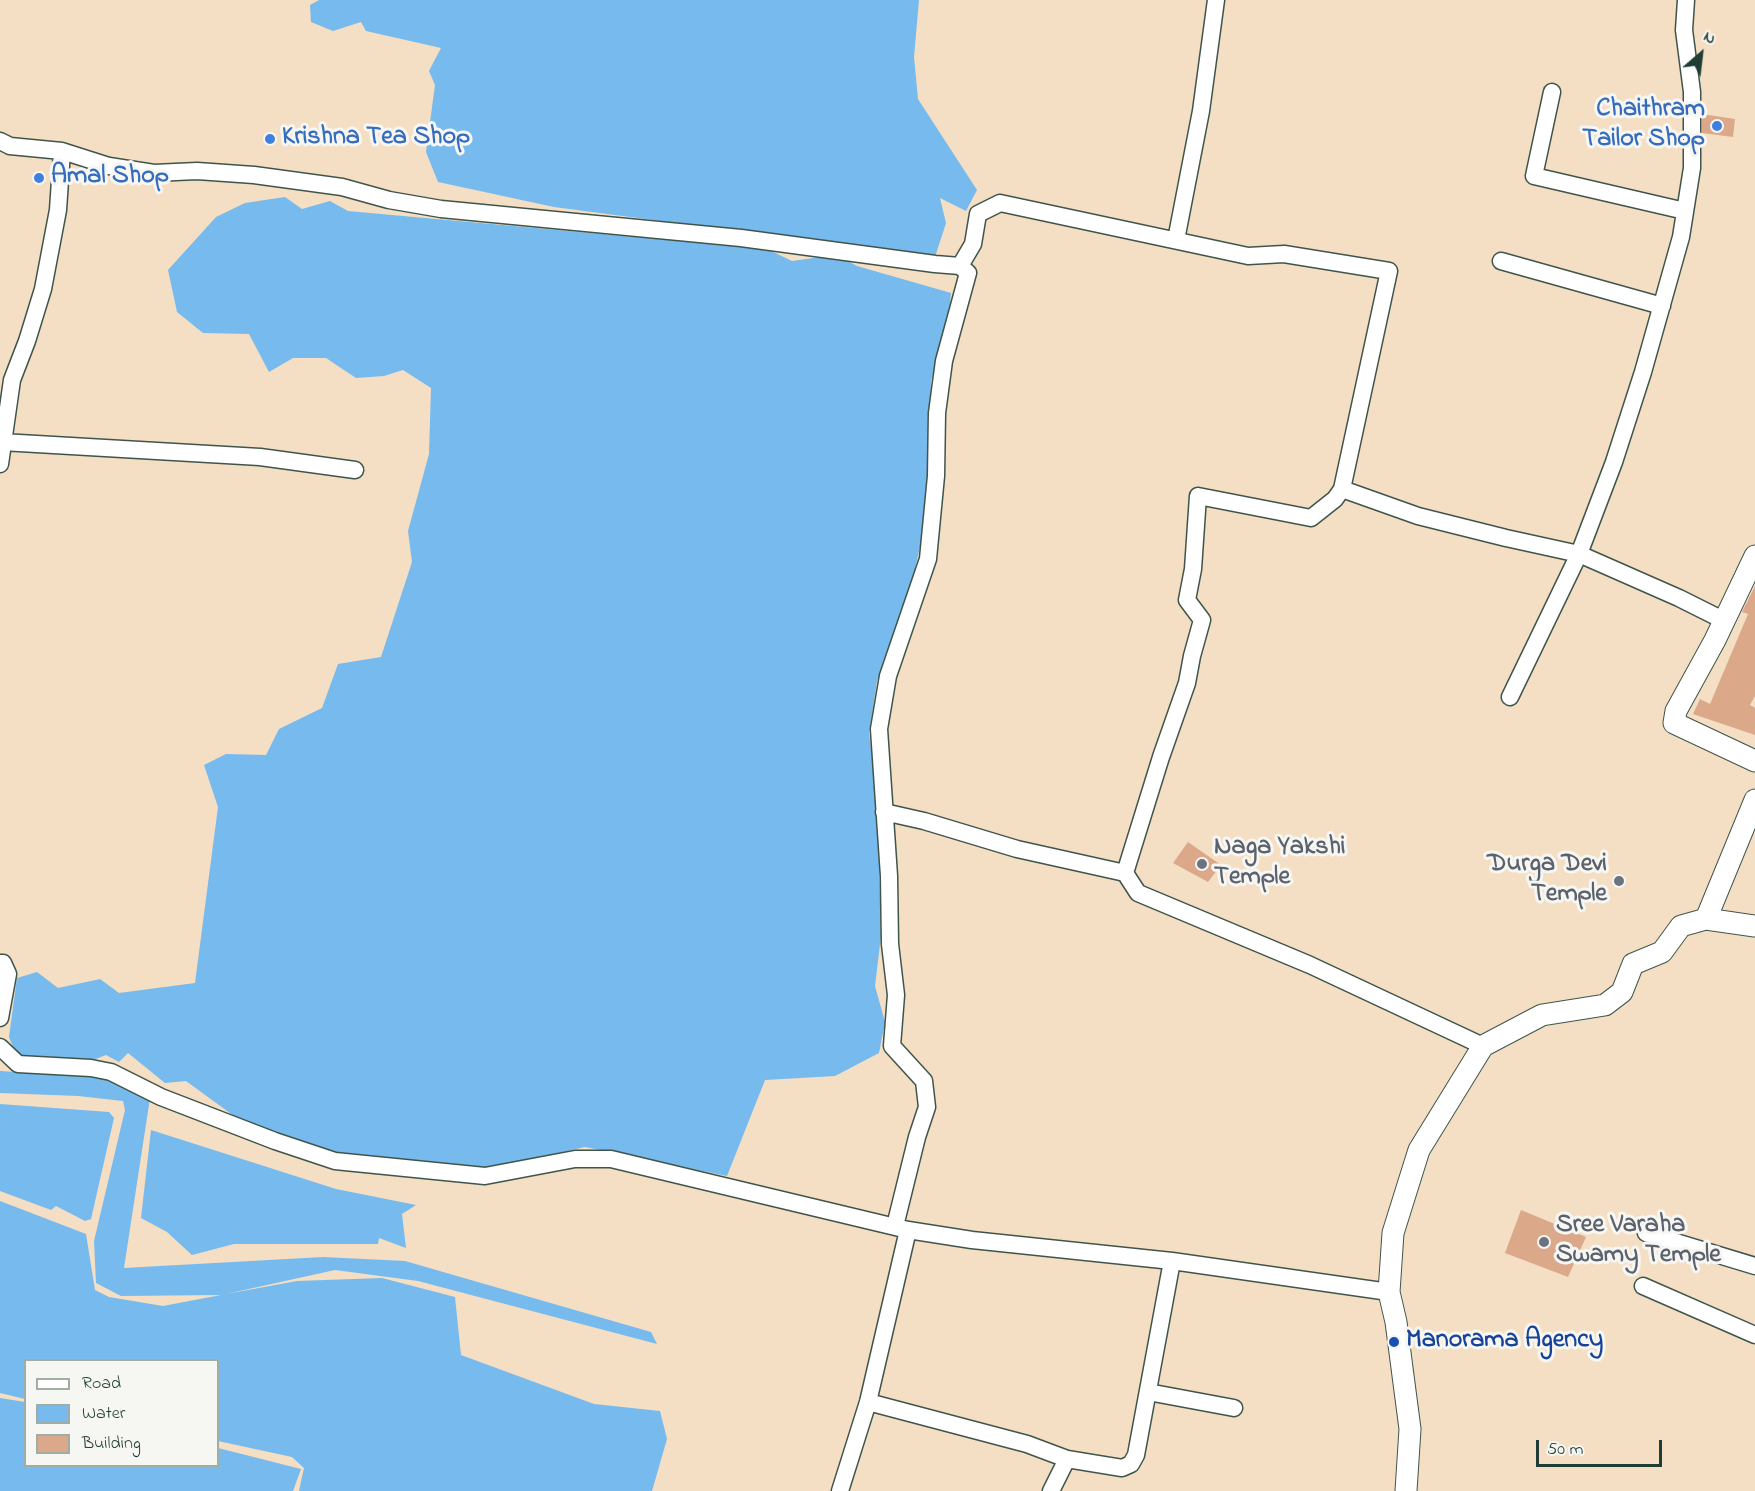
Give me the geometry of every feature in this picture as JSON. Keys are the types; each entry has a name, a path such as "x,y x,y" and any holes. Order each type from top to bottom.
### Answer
{"street":[{"path":"1176,240 1202,111 1216,0"},
{"path":"1510,697 1579,554 1643,372 1681,237 1692,168 1692,92 1684,30 1686,0"},
{"path":"1552,92 1534,176 1685,211"},
{"path":"0,141 10,146 62,151 109,166 154,173 197,171 254,175 342,187 388,200 441,209 731,237 960,266 968,273 942,372 937,413 936,476 928,558 888,676 879,729 889,876 890,944 896,996 892,1046 924,1081 927,1107 917,1137 868,1402 840,1491"},
{"path":"0,464 12,380 43,289 58,210 62,151"},
{"path":"960,266 973,244 978,214 1000,203 1248,256 1284,254 1389,271 1342,489 1335,500 1311,518 1198,496 1194,569 1187,600 1202,620 1187,684 1161,757 1125,873"},
{"path":"1501,261 1662,306"},
{"path":"2,442 249,457 355,470"},
{"path":"1342,489 1418,516 1579,554 1723,620"},
{"path":"1755,556 1715,640 1676,711 1674,723 1755,761"},
{"path":"1706,919 1755,800"},
{"path":"884,812 924,821 1017,849 1125,873 1138,893 1310,965 1483,1046"},
{"path":"1406,1491 1410,1429 1396,1322 1389,1292 1393,1233 1419,1150 1483,1046 1542,1015 1605,1005 1622,992 1633,964 1662,952 1681,926 1706,919 1755,926"},
{"path":"0,1018 8,974 1,963"},
{"path":"0,1047 18,1064 91,1068 111,1072 160,1097 274,1141 335,1161 485,1176 575,1159 611,1159 901,1228 983,1241 1172,1261 1389,1292"},
{"path":"1646,1233 1755,1266"},
{"path":"868,1402 1027,1444 1067,1459 1122,1468 1131,1464 1136,1455 1172,1261"},
{"path":"1643,1286 1755,1335"},
{"path":"1148,1392 1234,1408"},
{"path":"1051,1491 1067,1459"}],"water":[{"path":"319,0 919,0 914,57 918,99 977,190 966,211 940,198 946,223 935,257 554,207 438,182 426,152 435,85 429,71 441,48 366,31 361,22 333,31 311,22 310,5"},
{"path":"285,197 302,209 330,201 348,211 767,249 792,261 836,255 857,266 951,293 948,325 931,381 928,511 911,587 877,681 869,733 881,825 879,860 881,936 875,986 885,1022 879,1053 835,1076 765,1080 727,1176 585,1147 475,1172 329,1157 234,1116 186,1081 165,1083 128,1053 119,1062 106,1055 77,1066 24,1058 15,1052 9,1037 17,978 37,972 58,988 100,979 119,993 195,983 218,807 204,765 226,754 266,755 279,729 322,708 338,664 381,657 412,562 408,531 429,454 431,388 403,370 384,376 356,378 326,358 293,358 269,372 249,334 203,333 177,312 168,270 216,217 245,203"},
{"path":"0,1071 111,1078 150,1098 124,1268 323,1257 405,1261 651,1332 657,1344 418,1281 335,1270 226,1294 297,1281 382,1278 455,1297 461,1355 594,1404 660,1411 667,1439 652,1491 299,1491 304,1468 292,1457 219,1441 219,1359 24,1359 24,1399 0,1393 0,1201 86,1234 95,1290 109,1297 163,1306 221,1295 121,1296 96,1283 94,1241 125,1110 123,1101 78,1096 0,1093"},
{"path":"0,1104 109,1112 114,1118 91,1219 85,1221 56,1206 51,1210 0,1191"},
{"path":"151,1130 336,1189 416,1205 402,1214 406,1248 379,1238 378,1244 234,1244 192,1255 167,1232 141,1218"},
{"path":"0,1398 24,1402 24,1467 219,1467 219,1448 301,1469 293,1491 0,1491"}],"building":[{"name":"Chaithram Tailor Shop","path":"1702,114 1735,119 1733,137 1702,133"},
{"path":"1755,586 1755,696 1750,705 1755,708 1755,735 1693,714 1700,699 1710,704 1748,614 1742,612"},
{"path":"1188,842 1221,865 1208,882 1173,863"},
{"path":"1521,1210 1586,1237 1568,1277 1505,1253"}],"place":[{"name":"Chaithram Tailor Shop","path":"1717,126"},
{"name":"Krishna Tea Shop","path":"270,139"},
{"name":"Amal Shop","path":"39,178"},
{"name":"Naga Yakshi Temple","path":"1202,864"},
{"name":"Durga Devi Temple","path":"1619,881"},
{"name":"Sree Varaha Swamy Temple","path":"1544,1242"},
{"name":"Manorama Agency","path":"1394,1342"}]}
